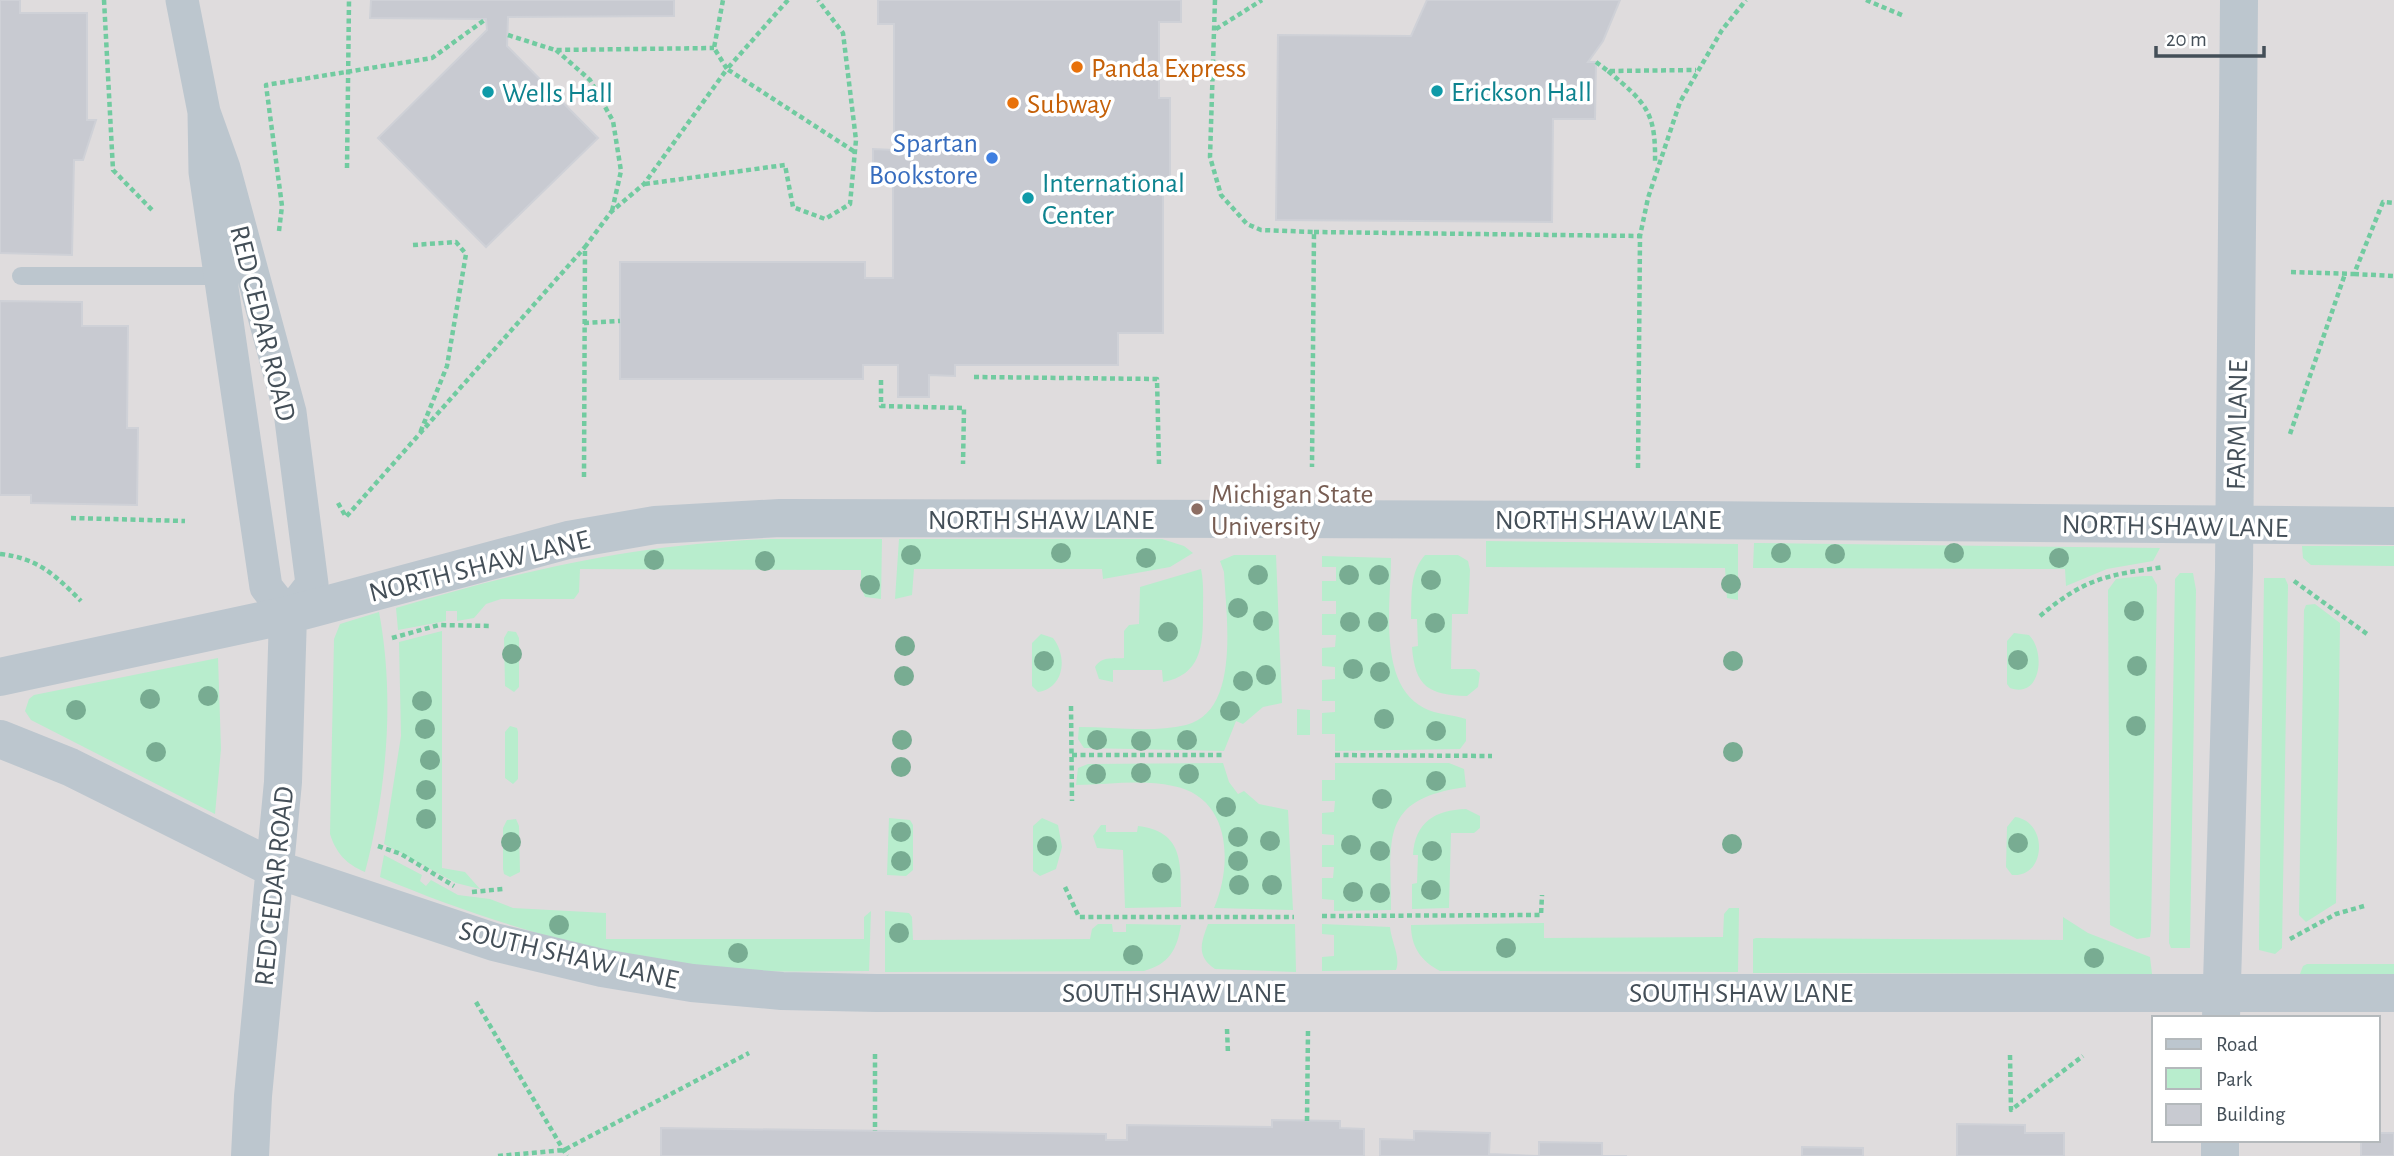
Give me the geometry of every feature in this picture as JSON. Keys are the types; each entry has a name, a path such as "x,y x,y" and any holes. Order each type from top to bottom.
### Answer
{"street":[{"name":"RED CEDAR ROAD","path":"181,0 204,112 224,168 290,412 312,584 288,615 283,782 253,1096 250,1156"},
{"name":"FARM LANE","path":"2221,1006 2235,526 2239,0"},
{"name":"RED CEDAR ROAD","path":"204,112 205,172 266,587 288,615"},
{"name":"NORTH SHAW LANE","path":"0,677 288,615 568,540 655,525 780,519 1430,519 2394,526"},
{"name":"SOUTH SHAW LANE","path":"0,739 70,767 275,869 494,942 602,968 692,983 782,991 2221,1006 2394,993"}],"lane":[{"path":"21,276 221,276"}],"path":[{"path":"104,0 113,170 155,212"},
{"path":"347,168 349,0"},
{"path":"723,0 714,48 727,69 855,152"},
{"path":"335,500 346,517 585,247 611,212 644,184 727,69 788,0"},
{"path":"644,184 785,165 793,208 825,219 850,204 855,152 843,33 818,0"},
{"path":"1215,0 1210,158 1221,195 1247,224 1261,230 1314,232 1640,236"},
{"path":"1215,30 1262,0"},
{"path":"1638,468 1640,236 1655,170 1680,102 1696,70 1745,0"},
{"path":"1866,0 1904,16"},
{"path":"277,244 282,206 266,85 432,58 486,19"},
{"path":"508,35 555,50 714,48"},
{"path":"555,50 590,80 613,121 621,171 611,212"},
{"path":"1595,62 1636,95 1656,127 1655,170"},
{"path":"1608,71 1696,70"},
{"path":"2354,274 2383,202 2394,202"},
{"path":"1312,467 1314,232"},
{"path":"413,245 456,242 466,254 447,366 419,437"},
{"path":"584,477 585,247"},
{"path":"2291,272 2394,276"},
{"path":"2290,434 2345,274"},
{"path":"584,323 620,321"},
{"path":"974,377 1157,379 1159,464"},
{"path":"881,380 881,406 964,408 963,464"},
{"path":"71,518 185,521"},
{"path":"0,554 15,556 49,569 81,601"},
{"path":"2040,616 2068,592 2098,578 2164,567"},
{"path":"2294,581 2367,634"},
{"path":"392,638 439,625 492,626"},
{"path":"1071,706 1072,801"},
{"path":"1072,755 1224,755"},
{"path":"1335,755 1492,756"},
{"path":"377,846 401,854 458,889"},
{"path":"1065,887 1079,917 1294,917"},
{"path":"469,891 479,893 503,889"},
{"path":"1322,916 1541,915 1542,895"},
{"path":"2290,939 2336,915 2364,906"},
{"path":"476,1002 567,1156"},
{"path":"1307,1121 1308,1022"},
{"path":"498,1156 564,1150 749,1053"},
{"path":"875,1054 875,1131"},
{"path":"2010,1055 2011,1110 2082,1056"}],"shaded area":[{"name":"Michigan State University","path":"0,0 2394,0 2394,1156 0,1156"}],"green space":[{"path":"771,539 882,539 881,599 865,597 861,587 861,570 580,569 579,592 574,599 501,599 486,604 474,618 457,621 457,611 446,611 446,621 398,630 396,608 535,571 627,553"},
{"path":"899,539 1162,539 1184,546 1193,553 1170,567 1103,579 1102,569 914,569 912,595 895,599"},
{"path":"1486,541 1738,544 1738,600 1727,598 1725,568 1486,567"},
{"path":"1754,543 2160,548 2153,561 2107,569 2066,586 2065,569 1753,568"},
{"path":"2302,546 2394,546 2394,566 2311,565 2303,558"},
{"path":"1234,555 1276,555 1282,703 1263,707 1243,724 1236,721 1224,751 1084,748 1078,739 1079,727 1173,727 1186,725 1204,716 1215,701 1223,682 1226,660 1224,572 1220,561"},
{"path":"1425,555 1458,555 1468,561 1468,614 1452,614 1451,669 1475,669 1480,673 1478,687 1467,696 1443,694 1426,686 1414,661 1412,647 1418,646 1417,619 1411,619 1412,593 1416,569"},
{"path":"1322,556 1391,558 1390,641 1399,681 1409,697 1424,708 1466,719 1466,741 1460,749 1335,751 1335,734 1322,734 1322,713 1335,712 1335,701 1322,701 1322,680 1335,679 1335,667 1322,666 1322,648 1335,647 1336,635 1322,635 1322,614 1336,614 1336,601 1322,601 1322,581 1336,581 1336,567 1322,567"},
{"path":"1201,569 1202,637 1192,666 1176,678 1163,682 1162,670 1113,670 1113,682 1099,679 1095,667 1098,663 1124,658 1124,631 1129,625 1139,624 1140,587"},
{"path":"2180,573 2193,573 2196,590 2190,948 2171,948 2169,943 2175,579"},
{"path":"2152,576 2157,585 2151,930 2150,937 2137,939 2110,925 2108,590 2116,579"},
{"path":"2264,578 2285,578 2288,585 2282,948 2275,954 2259,950"},
{"path":"2315,604 2340,623 2336,903 2306,922 2299,915 2304,610 2306,605"},
{"path":"379,612 387,677 386,743 379,808 365,872 343,857 330,834 334,639 340,624"},
{"path":"442,631 442,868 465,872 480,889 456,883 384,844 401,736 399,642"},
{"path":"508,631 516,632 519,638 519,687 514,692 505,686 504,638"},
{"path":"2014,633 2029,635 2038,652 2038,672 2034,681 2020,690 2010,688 2007,684 2007,641"},
{"path":"1041,634 1053,638 1062,662 1061,671 1053,685 1038,692 1032,686 1032,643"},
{"path":"218,658 221,749 215,814 31,720 25,711 29,699 34,695"},
{"path":"1297,709 1310,710 1310,735 1297,735"},
{"path":"510,726 517,728 518,732 518,779 513,784 505,778 505,732"},
{"path":"1223,763 1229,782 1238,794 1244,791 1259,804 1288,810 1293,910 1214,908 1224,872 1222,835 1207,804 1192,793 1173,786 1149,783 1076,785 1078,768 1088,764"},
{"path":"1335,763 1449,763 1464,769 1466,787 1418,801 1404,812 1396,826 1390,862 1391,910 1334,911 1334,900 1322,899 1322,878 1333,878 1334,867 1322,867 1322,845 1334,845 1334,835 1322,834 1322,813 1334,812 1335,801 1322,801 1322,780 1335,780"},
{"path":"1466,809 1480,816 1480,828 1474,833 1451,833 1449,908 1412,909 1412,884 1417,883 1418,855 1413,855 1422,826 1436,815"},
{"path":"2015,817 2026,821 2033,828 2039,849 2032,868 2024,874 2012,875 2006,867 2007,827"},
{"path":"889,818 910,820 913,825 913,870 906,876 887,875"},
{"path":"1042,818 1058,825 1062,847 1056,869 1040,876 1033,871 1033,826"},
{"path":"516,819 519,826 520,872 510,877 504,874 503,869 503,828 507,820"},
{"path":"1101,825 1106,825 1106,832 1137,832 1138,826 1154,830 1173,844 1180,866 1181,907 1125,908 1123,850 1097,848 1093,836"},
{"path":"384,855 422,875 420,881 426,886 431,880 458,895 490,899 513,908 606,913 606,939 864,939 864,917 871,911 869,971 730,969 596,948 465,910 380,877"},
{"path":"1729,908 1739,908 1738,972 1440,971 1427,963 1418,952 1411,933 1411,925 1544,923 1544,938 1723,937 1724,914"},
{"path":"885,911 909,913 912,917 913,940 1090,939 1092,929 1098,924 1112,924 1113,932 1126,932 1126,924 1181,925 1174,949 1166,960 1144,971 885,972"},
{"path":"2063,917 2088,933 2150,957 2152,974 1753,973 1753,939 1756,938 2063,940"},
{"path":"1208,924 1295,924 1296,972 1215,969 1205,959 1202,949"},
{"path":"1322,924 1390,927 1397,954 1396,970 1322,971 1322,957 1334,956 1334,935 1322,934"},
{"path":"2394,964 2394,974 2300,974 2303,966"}],"building":[{"path":"0,0 20,0 20,13 87,13 87,120 96,120 83,160 74,160 72,255 0,253"},
{"name":"Wells Hall","path":"371,0 674,0 674,16 508,17 507,46 598,138 486,247 378,138 487,30 486,19 370,18"},
{"name":"International Center","path":"878,0 1181,0 1181,22 1159,22 1159,98 1170,98 1170,183 1163,183 1163,333 1118,333 1118,365 955,365 955,376 929,375 929,397 898,397 898,365 863,365 863,379 620,379 620,262 865,262 865,278 893,278 893,183 873,183 873,149 894,150 894,24 878,24"},
{"name":"Erickson Hall","path":"1427,0 1620,0 1603,41 1588,62 1596,62 1595,119 1553,119 1552,222 1276,220 1278,35 1411,36"},
{"path":"0,301 82,302 82,326 128,326 127,428 138,428 137,505 31,503 31,495 0,495"},
{"path":"1272,1120 1340,1121 1340,1128 1364,1129 1364,1156 661,1156 661,1128 1106,1134 1106,1140 1127,1140 1127,1125 1272,1127"},
{"path":"1957,1124 2025,1125 2025,1133 2064,1133 2064,1156 1957,1156"},
{"path":"1414,1131 1490,1133 1489,1154 1539,1156 1380,1156 1380,1139 1414,1140"},
{"path":"2380,1133 2394,1133 2394,1156 2361,1156 2361,1142 2380,1142"},
{"path":"1539,1142 1602,1143 1602,1156 1539,1156"},
{"path":"1802,1147 1863,1148 1863,1156 1802,1156"}],"place":[{"name":"Panda Express","path":"1077,67"},
{"name":"Erickson Hall","path":"1437,91"},
{"name":"Wells Hall","path":"488,92"},
{"name":"Subway","path":"1013,103"},
{"name":"Spartan Bookstore","path":"992,158"},
{"name":"International Center","path":"1028,198"},
{"name":"Michigan State University","path":"1197,509"}]}
